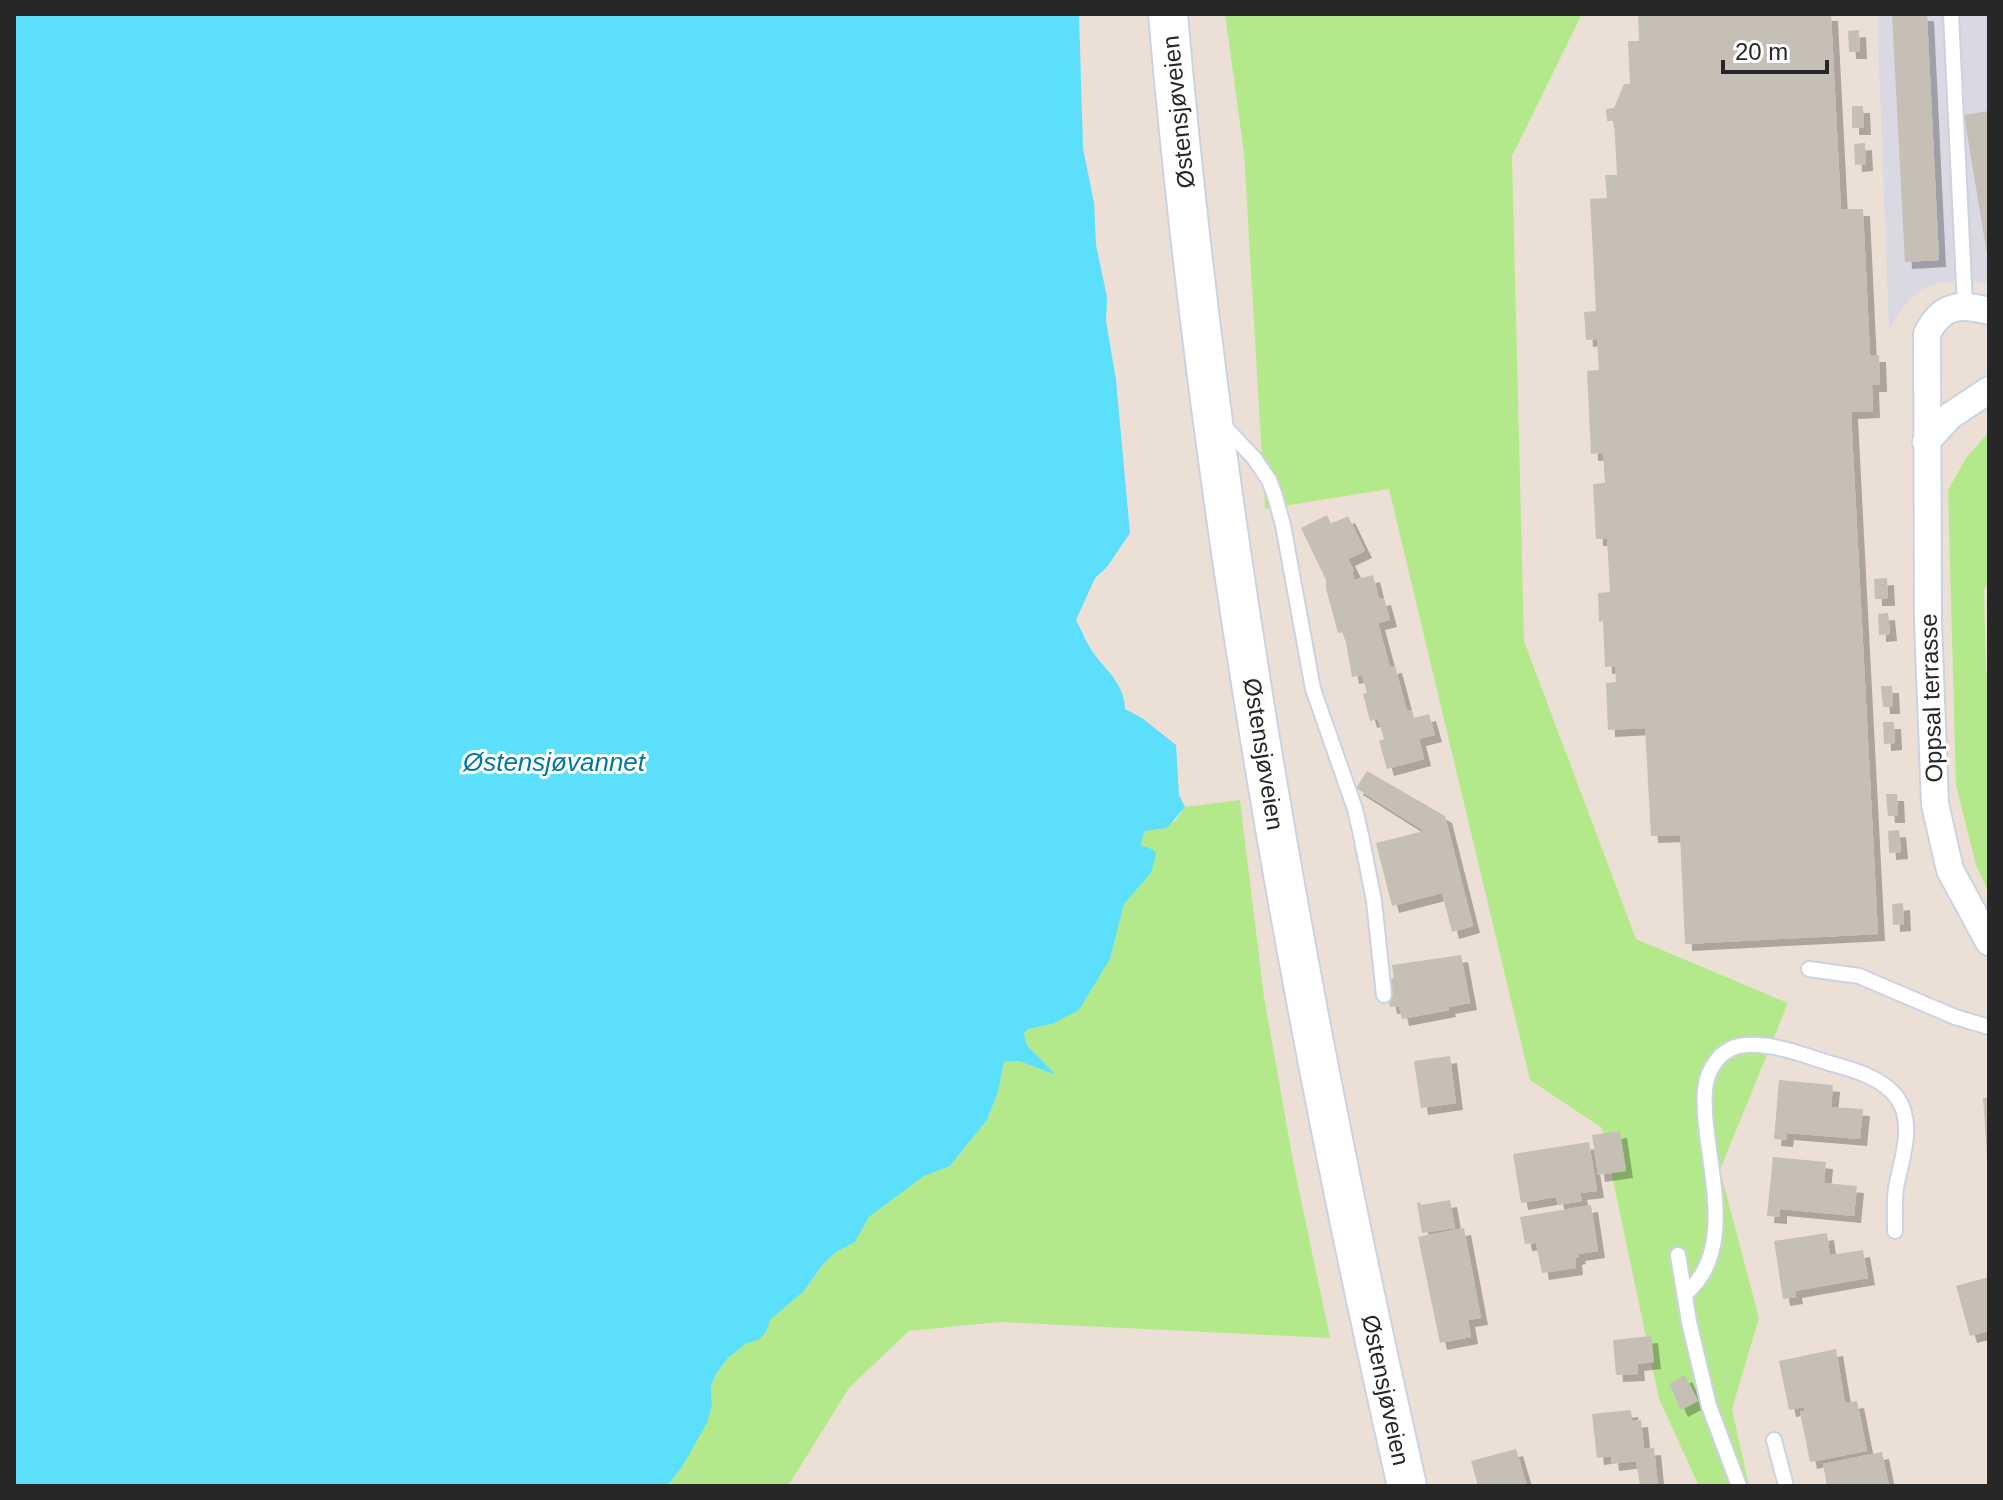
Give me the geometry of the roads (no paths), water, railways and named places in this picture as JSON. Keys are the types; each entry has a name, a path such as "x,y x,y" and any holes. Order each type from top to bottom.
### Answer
{"main road":[{"name":"Østensjøveien","path":"1168,14 1213,416 1272,808 1321,1079 1407,1486"}],"street":[{"name":"Oppsal terrasse","path":"1977,309 1941,312 1927,334 1929,652 1935,804 1950,870 1989,942"},
{"path":"1926,442 1950,416 1989,390"}],"lane":[{"path":"1951,14 1977,309"},
{"path":"1213,416 1254,458 1269,480 1275,496 1313,689 1355,809 1361,835 1376,915 1384,995"},
{"path":"1809,969 1859,976 1955,1017 1989,1027"},
{"path":"1685,1294 1706,1270 1713,1242 1714,1174 1705,1093 1707,1077 1712,1064 1737,1047 1755,1045 1794,1052 1839,1066 1886,1086 1897,1097 1903,1108 1906,1144 1896,1190 1895,1231"},
{"path":"1678,1255 1709,1406 1739,1486"},
{"path":"1774,1440 1786,1486"}],"water":[{"name":"Østensjøvannet","path":"14,14 1079,14 1083,148 1094,203 1096,245 1107,297 1106,321 1116,380 1130,533 1107,567 1095,578 1076,620 1092,651 1119,686 1125,709 1142,718 1176,745 1179,795 1185,807 1167,828 1145,831 1140,845 1156,853 1151,873 1124,904 1110,959 1079,1010 1052,1024 1028,1029 1024,1033 1027,1045 1056,1075 1019,1061 1004,1062 998,1092 987,1120 950,1166 924,1176 869,1217 855,1242 836,1252 823,1264 804,1291 770,1320 760,1339 745,1344 728,1358 711,1386 712,1405 707,1423 682,1467 667,1486 14,1486"}]}
